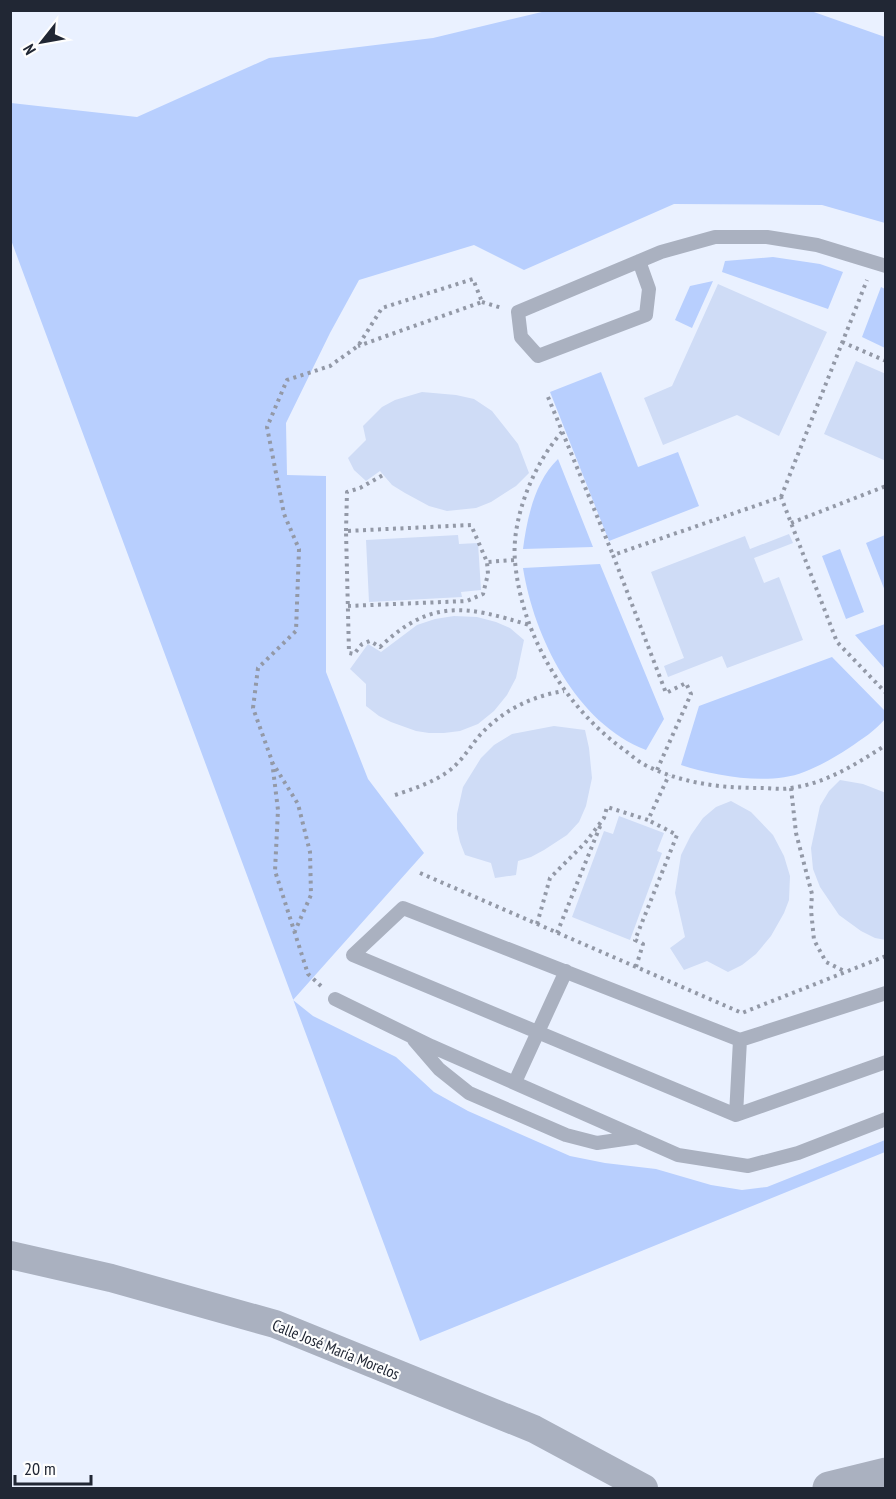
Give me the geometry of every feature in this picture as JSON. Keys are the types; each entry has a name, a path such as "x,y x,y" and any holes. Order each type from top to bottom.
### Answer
{"street":[{"name":"Calle José María Morelos","path":"10,1255 111,1278 275,1324 534,1429 644,1488"},
{"path":"829,1488 885,1474"}],"lane":[{"path":"639,261 649,289 646,315 538,356 521,338 518,312 639,261 661,252 715,237 767,237 817,245 885,266"},
{"path":"885,993 740,1041 403,908 353,955 736,1115 885,1062"},
{"path":"515,1082 566,971"},
{"path":"335,999 411,1036 678,1155 748,1166 798,1153 885,1119"},
{"path":"411,1036 439,1069 469,1093 566,1135 597,1143 638,1137"},
{"path":"736,1115 740,1041"}],"path":[{"path":"868,277 781,497 837,642 885,693"},
{"path":"295,932 311,895 310,852 298,804 272,761 253,708 258,668 296,631 299,549 284,514 267,427 287,380 330,366 358,345 482,302 473,279 382,308 358,345"},
{"path":"843,342 885,361"},
{"path":"548,397 613,555 666,693 686,683 691,694 657,770"},
{"path":"562,432 549,447 525,495 516,537 514,560 530,625 565,691 584,716 604,736 644,764 669,775 707,786 791,788 829,778 885,745"},
{"path":"383,475 360,489 347,492 349,653 354,654 362,644 370,641 380,646 399,628 431,613 456,610 486,612 530,625"},
{"path":"791,523 885,486"},
{"path":"613,555 781,497"},
{"path":"346,531 471,525 488,562 488,574 483,594 467,601 348,606"},
{"path":"488,562 514,560"},
{"path":"395,795 422,786 447,772 466,756 480,735 521,703 545,694 565,691"},
{"path":"272,761 278,810 275,872 308,974 335,999"},
{"path":"648,820 669,775"},
{"path":"791,788 796,833 812,894 814,940 826,962 847,972"},
{"path":"557,933 608,807 648,820 677,835 635,940 643,944 636,967"},
{"path":"537,924 550,878 585,843 604,818"},
{"path":"420,873 742,1013 885,956"}],"shaded area":[{"path":"546,11 811,11 885,37 885,223 822,205 674,204 524,270 474,245 359,280 286,423 287,475 326,476 326,672 368,779 424,853 293,1000 11,240 11,103 137,117 269,58 433,38"},
{"path":"773,257 820,264 843,272 828,309 722,272 725,261"},
{"path":"713,281 692,328 675,320 690,286"},
{"path":"881,287 885,289 885,348 862,337"},
{"path":"601,372 638,467 678,452 699,506 609,541 550,392"},
{"path":"558,459 593,547 523,549 533,501 543,478"},
{"path":"885,535 885,591 866,543"},
{"path":"840,549 864,612 846,619 822,556"},
{"path":"600,564 664,719 646,750 621,737 599,720 579,699 562,675 537,622 523,568"},
{"path":"886,624 885,669 855,635"},
{"path":"832,657 885,711 885,719 863,738 822,764 790,776 742,778 681,765 699,706"},
{"path":"293,1000 313,1016 396,1057 434,1092 468,1111 570,1156 656,1169 711,1185 742,1190 767,1187 885,1140 885,1152 420,1341"}],"building":[{"path":"718,284 827,332 779,436 737,415 663,445 644,398 672,386"},
{"path":"856,361 886,374 886,461 824,434"},
{"path":"422,392 474,399 492,411 518,444 529,473 516,486 491,502 476,508 447,511 429,506 405,493 392,485 380,471 366,481 354,470 348,458 366,440 363,426 382,407 395,400"},
{"path":"789,534 793,543 754,558 764,583 779,577 803,640 727,668 722,656 668,677 664,666 684,658 651,572 745,536 750,549"},
{"path":"458,535 459,544 478,543 481,590 461,592 462,597 369,602 366,540"},
{"path":"454,616 477,617 496,622 510,628 524,640 516,678 507,695 494,711 478,724 460,731 429,733 391,722 366,706 366,684 350,669 368,644 381,652 417,625"},
{"path":"554,726 585,730 592,778 586,806 579,822 567,835 531,857 518,861 516,875 495,878 491,863 465,855 460,842 457,814 463,787 481,758 494,745 512,734"},
{"path":"840,780 863,784 886,793 886,940 875,938 861,931 839,915 820,887 813,869 811,848 820,806 829,791"},
{"path":"731,801 751,812 773,835 784,856 790,876 789,900 771,936 756,954 742,965 728,972 707,961 684,970 670,948 685,937 675,893 681,855 703,818 716,807"},
{"path":"619,816 664,833 657,851 662,853 630,940 572,917 604,831 613,834"}]}
